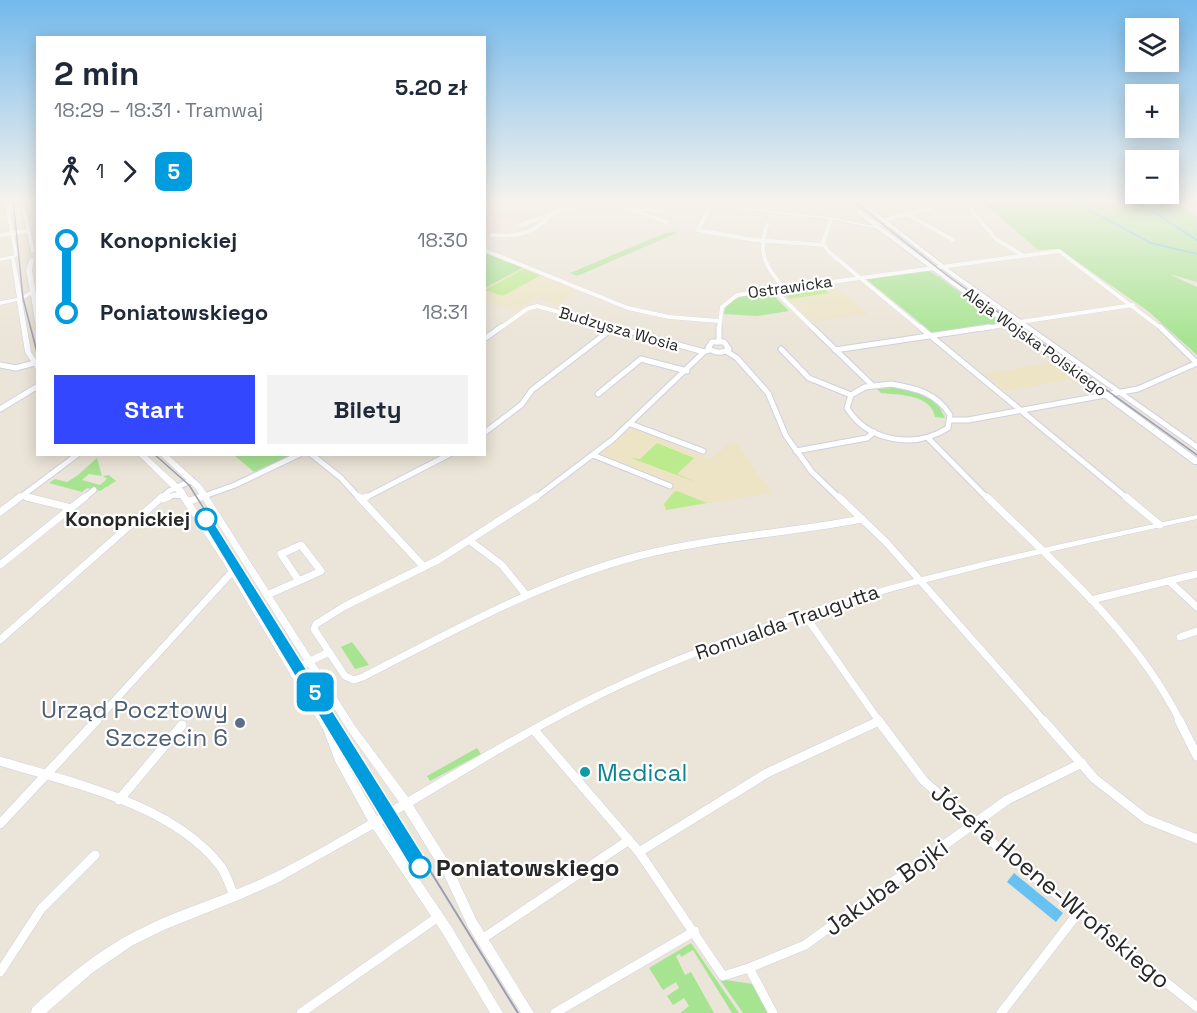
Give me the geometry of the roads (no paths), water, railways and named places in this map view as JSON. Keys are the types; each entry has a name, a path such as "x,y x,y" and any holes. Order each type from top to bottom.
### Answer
{"main road":[{"name":"Aleja Wojska Polskiego","path":"904,246 1108,394 1197,462"},
{"name":"Aleja Wojska Polskiego","path":"916,246 1197,448"}],"street":[{"path":"0,365 14,368 36,364 28,352 13,246"},
{"path":"760,246 764,261 784,288"},
{"path":"826,246 861,278 1161,525"},
{"path":"1008,246 1023,256"},
{"path":"933,268 1059,250 1133,305 1178,342 1197,363"},
{"path":"486,251 628,308 674,318 719,321"},
{"path":"0,260 24,253 36,255"},
{"path":"15,257 22,261 36,255"},
{"path":"36,255 29,266 36,305"},
{"name":"Ostrawicka","path":"719,341 720,307 726,300 742,294 933,268"},
{"path":"773,289 872,386"},
{"path":"0,303 33,292"},
{"path":"1020,322 1133,305"},
{"name":"Budzysza Wosia","path":"486,338 534,306 707,351 726,351"},
{"path":"835,350 1011,324"},
{"path":"486,431 521,405 532,390 613,328"},
{"path":"862,519 645,555 588,571 526,595 354,680 345,676 314,629 315,626 470,541 521,508 631,424 707,351 709,344 719,341 728,345 726,351 737,358 768,393 783,432 826,486 862,519 919,580 1082,763 1112,794 1146,819 1197,839"},
{"path":"781,348 809,378 851,394"},
{"path":"598,394 641,359 687,371"},
{"name":"Aleja Wojska Polskiego","path":"951,420 968,420 1120,393 1154,384 1197,363"},
{"path":"872,386 901,386 929,394 943,404 951,420 944,431 928,438 895,438 874,432 858,424 849,414 846,403 851,394 872,386"},
{"path":"0,409 36,387"},
{"path":"631,424 703,451"},
{"path":"796,451 867,438 874,432"},
{"path":"928,438 1044,550 1123,636 1148,671 1197,756"},
{"path":"593,455 670,486"},
{"path":"0,512 75,456"},
{"path":"142,456 176,487 232,572 327,728 339,758 375,823 439,916 497,1013"},
{"path":"164,456 192,480 204,496 352,729 407,805 448,870 482,939 528,1013"},
{"path":"157,502 172,495 185,499 204,496 295,456"},
{"path":"314,456 335,472 362,499 424,567"},
{"path":"362,499 446,456"},
{"path":"0,640 157,502 176,487 192,480"},
{"path":"0,565 94,490"},
{"path":"22,496 70,508"},
{"name":"Romualda Traugutta","path":"37,1013 79,975 121,946 158,927 279,877 534,730 656,669 804,614 919,580 1197,517"},
{"path":"470,541 510,573 526,595"},
{"path":"267,595 299,581 321,571 302,545 281,554 299,581"},
{"path":"0,824 232,572"},
{"path":"1091,600 1197,574"},
{"path":"1168,581 1197,607"},
{"name":"Józefa Hoene-Wrońskiego","path":"804,614 917,772 971,825 1197,1007"},
{"path":"1180,637 1197,632"},
{"path":"292,670 329,652"},
{"path":"639,852 766,772 879,721"},
{"path":"118,800 182,725"},
{"path":"534,730 639,852 695,931 555,1013"},
{"path":"0,761 154,813 188,835 222,869 231,883 234,896"},
{"name":"Jakuba Bojki","path":"695,931 723,976 749,968 811,942 971,825 1023,790 1082,763"},
{"path":"482,939 629,840"},
{"path":"0,972 41,909 94,855"},
{"path":"1001,1013 1078,913"},
{"path":"301,1013 439,916"},
{"path":"749,968 772,1013"}],"water":[{"path":"1014,873 1063,913 1056,922 1007,882"}],"waterway":[{"path":"1165,246 1197,254"}],"tram line":[{"path":"18,246 23,298 36,348"},
{"path":"910,246 949,277 1197,455"},
{"path":"156,456 189,485 338,721"},
{"name":"5","path":"206,519 261,605 420,867"},
{"path":"337,720 518,1013"}],"place":[{"name":"Konopnickiej","path":"206,519"},
{"name":"Urząd Pocztowy Szczecin 6","path":"240,723"},
{"name":"Medical","path":"585,772"},
{"name":"Poniatowskiego","path":"420,867"}]}
